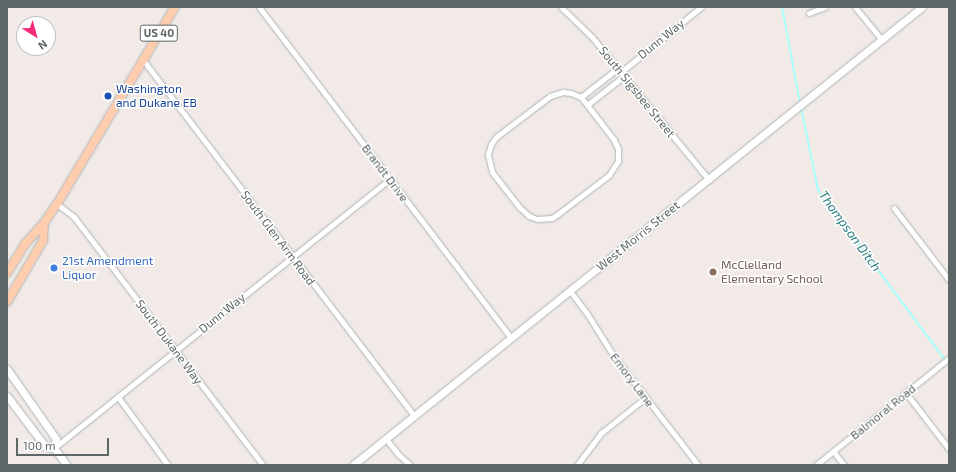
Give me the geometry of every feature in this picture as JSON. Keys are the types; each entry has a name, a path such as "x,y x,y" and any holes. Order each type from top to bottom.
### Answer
{"main road":[{"name":"US 40","path":"7,302 43,241 44,223 57,204 175,7"},
{"path":"7,272 24,244 44,223"}],"street":[{"name":"Brandt Drive","path":"259,7 511,338"},
{"name":"South Sigsbee Street","path":"561,7 588,33 709,180"},
{"name":"Dunn Way","path":"621,72 701,7"},
{"path":"809,13 825,7"},
{"path":"855,7 882,40"},
{"name":"West Morris Street","path":"354,465 922,7"},
{"name":"South Glen Arm Road","path":"143,60 414,416"},
{"path":"581,97 621,72"},
{"path":"587,105 621,72"},
{"path":"563,92 581,97 614,140 618,148 618,161 609,175 552,218 540,219 529,216 520,208 492,172 488,155 491,144 496,137 550,96 563,92"},
{"name":"Dunn Way","path":"54,448 390,179"},
{"name":"South Dukane Way","path":"57,204 74,216 263,465"},
{"path":"894,208 949,280"},
{"name":"Emory Lane","path":"570,291 586,312 610,351 698,465"},
{"name":"Balmoral Road","path":"816,465 949,358"},
{"path":"7,369 56,439 54,448"},
{"path":"906,393 949,449"},
{"path":"7,396 45,446 54,448 67,465"},
{"path":"118,397 168,465"},
{"path":"577,465 601,433 645,398"},
{"path":"386,438 410,465"},
{"path":"834,451 844,465"}],"waterway":[{"name":"Thompson Ditch","path":"782,7 800,103"},
{"name":"Thompson Ditch","path":"801,107 818,190 949,365"}],"place":[{"name":"Washington and Dukane EB","path":"108,96"},
{"name":"21st Amendment Liquor","path":"54,268"},
{"name":"McClelland Elementary School","path":"713,272"}]}
